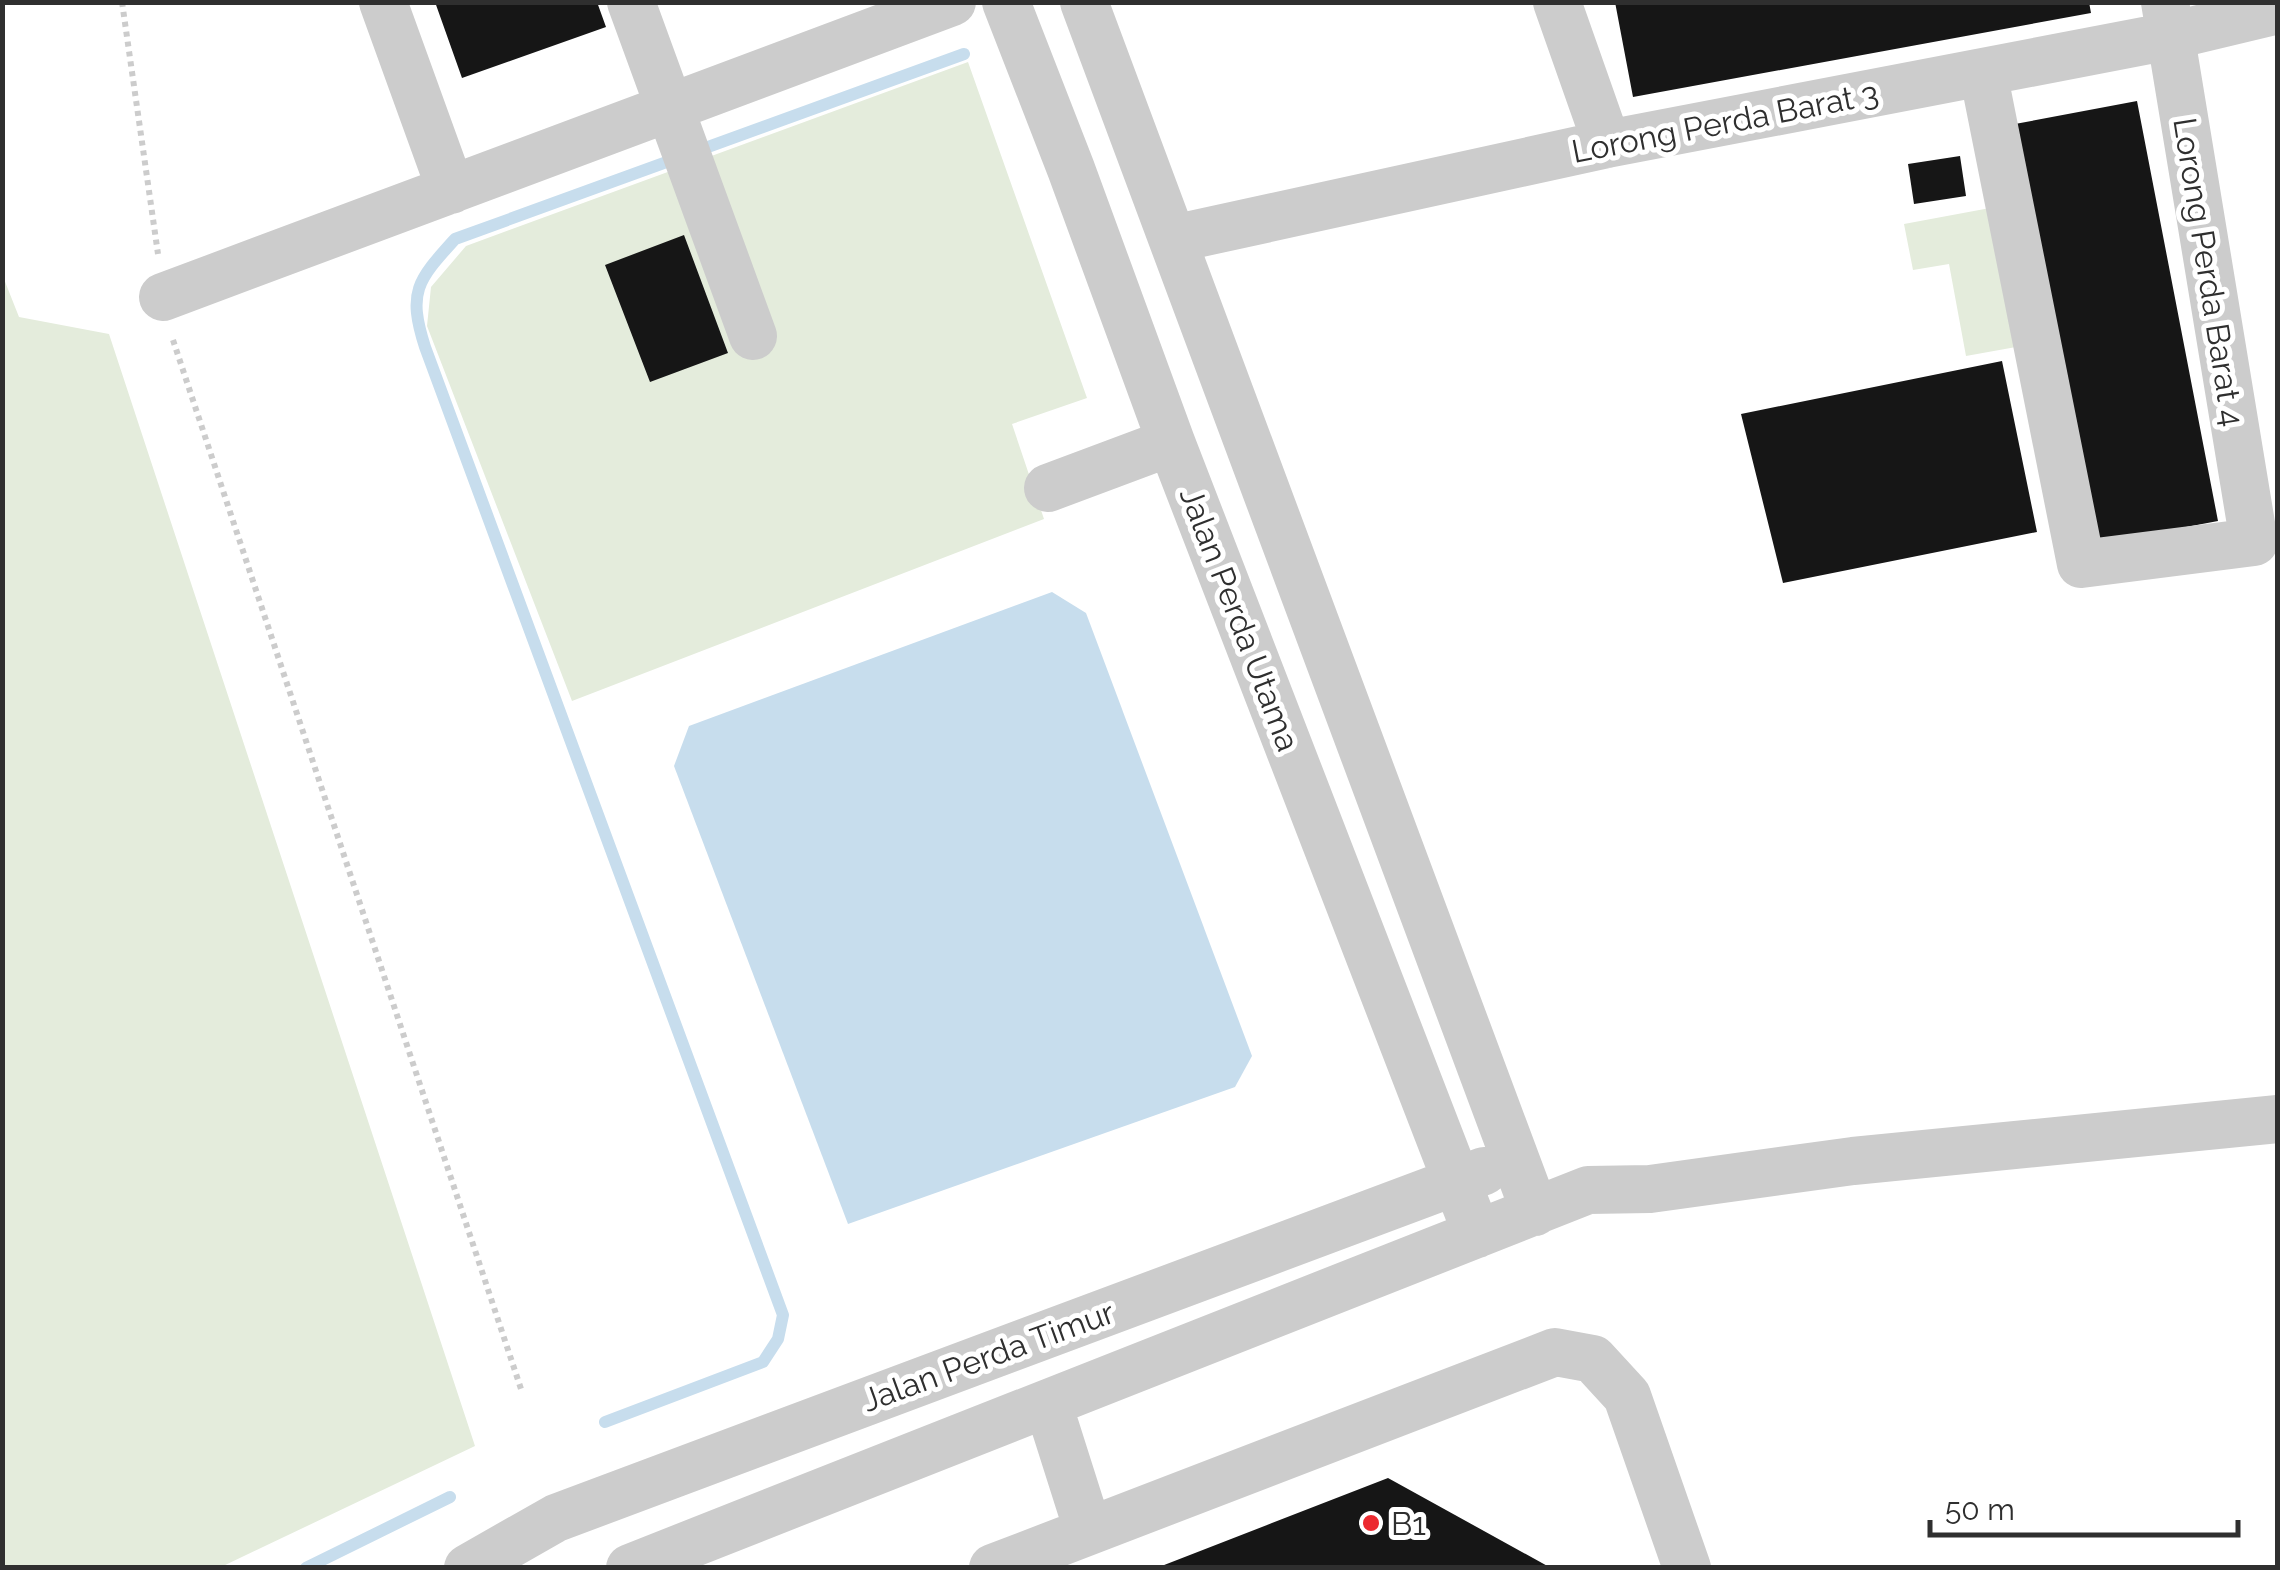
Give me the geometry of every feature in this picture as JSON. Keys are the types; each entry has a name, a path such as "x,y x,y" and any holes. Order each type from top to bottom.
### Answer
{"street":[{"path":"383,2 451,190"},
{"path":"631,2 753,336"},
{"path":"163,297 451,190 680,136 903,11 952,2"},
{"name":"Jalan Perda Utama","path":"1006,2 1072,169 1171,442 1477,1234"},
{"path":"1084,2 1534,1212"},
{"path":"1557,2 1607,144"},
{"name":"Lorong Perda Barat 3","path":"1173,239 1607,144 1983,72 2168,20 2278,10"},
{"name":"Lorong Perda Barat 4","path":"1983,72 2081,564 2254,542 2168,20"},
{"path":"1072,169 1120,213 1173,239"},
{"path":"1138,353 1151,285 1173,239"},
{"path":"1048,488 1171,442"},
{"path":"1515,1159 1588,1190 1650,1189 1853,1161 2278,1119"},
{"name":"Jalan Perda Timur","path":"468,1568 556,1518 1515,1159"},
{"name":"Jalan Perda Timur","path":"630,1568 1588,1190"},
{"path":"992,1568 1555,1352 1593,1359 1627,1396 1687,1568"},
{"path":"1048,1404 1088,1530"}],"path":[{"path":"122,2 163,297 177,359 522,1392"}],"green space":[{"path":"968,62 1087,398 1012,424 1044,519 572,701 427,326 431,287 466,246"},
{"path":"1990,208 2016,347 1966,356 1949,264 1913,270 1904,224"},
{"path":"2,274 19,317 109,334 475,1446 221,1567 3,1567"}],"water":[{"path":"1052,592 1086,613 1252,1056 1235,1087 848,1224 674,766 689,726"}],"building":[{"path":"435,2 597,2 606,27 462,78"},
{"path":"1615,2 2089,2 2091,13 1633,97"},
{"path":"2137,101 2218,521 2096,544 2015,124"},
{"path":"1960,156 1966,196 1914,204 1908,164"},
{"path":"684,235 728,353 650,382 605,265"},
{"path":"2002,361 2037,532 1783,583 1741,414"},
{"name":"B1","path":"1388,1478 1551,1568 1159,1568 1159,1567"}],"waterway":[{"path":"605,1422 763,1362 778,1339 783,1315 425,347 417,312 419,287 455,239 964,54"},
{"path":"306,1568 450,1497"}],"place":[{"name":"B1","path":"1371,1523"}]}
